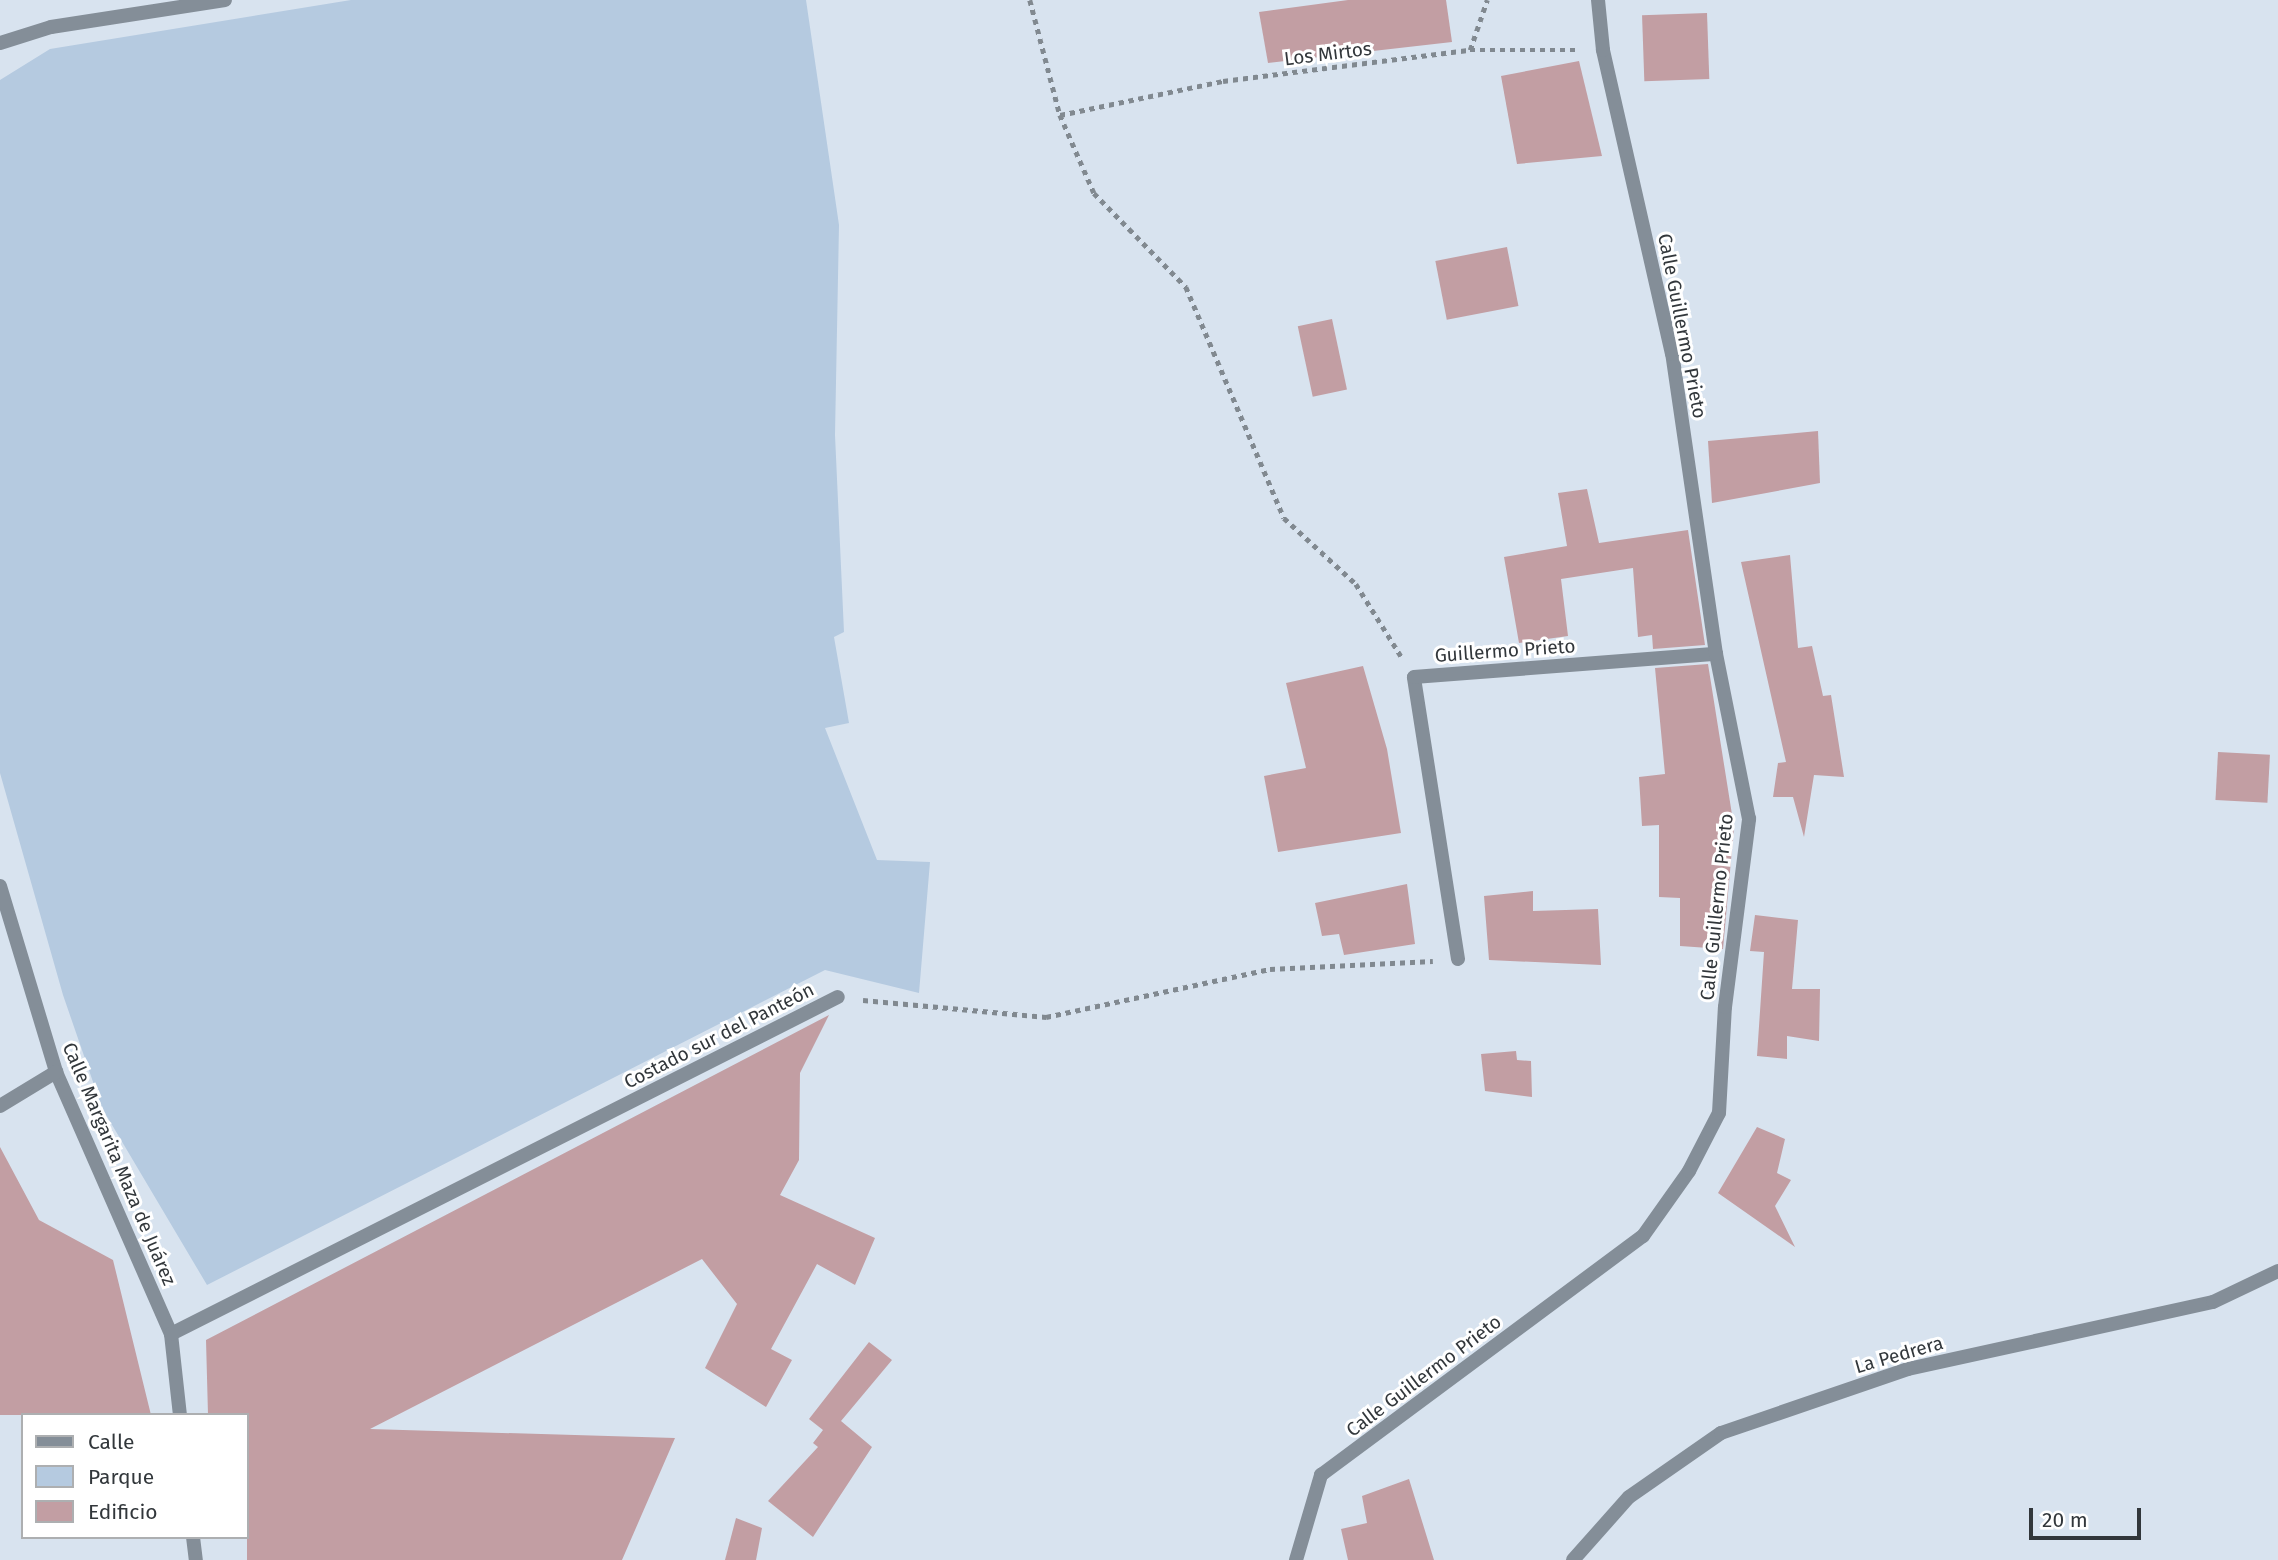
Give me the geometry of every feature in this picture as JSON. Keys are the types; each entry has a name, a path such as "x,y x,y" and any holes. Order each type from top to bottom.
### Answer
{"street":[{"path":"0,43 51,27 225,0"},
{"name":"Calle Guillermo Prieto","path":"1296,1560 1321,1475 1643,1236 1689,1171 1719,1113 1726,1007 1749,819 1716,654 1672,354 1603,50 1598,0"},
{"name":"Guillermo Prieto","path":"1458,959 1414,677 1716,654"},
{"name":"Calle Margarita Maza de Juárez","path":"0,886 56,1072 171,1334 180,1413"},
{"name":"Costado sur del Panteón","path":"171,1334 838,997"},
{"path":"0,1106 56,1072"},
{"name":"La Pedrera","path":"1573,1560 1629,1497 1721,1433 1908,1369 2213,1302 2278,1271"},
{"path":"193,1539 195,1560"}],"path":[{"path":"1030,0 1060,115 1094,193 1186,286 1283,518 1356,584 1414,677"},
{"path":"1470,50 1487,0"},
{"name":"Los Mirtos","path":"1060,115 1223,80 1470,50 1603,50"},
{"name":"Costado sur del Panteón","path":"838,997 1046,1017 1270,969 1458,959"}],"green space":[{"path":"351,0 806,0 839,225 835,435 844,632 834,637 849,723 825,728 877,860 930,862 919,993 825,970 207,1285 102,1108 63,995 0,773 0,80 50,49"}],"building":[{"path":"1348,0 1446,0 1452,42 1268,63 1259,12"},
{"path":"1707,13 1709,79 1644,81 1642,15"},
{"path":"1579,61 1602,156 1517,164 1501,76"},
{"path":"1507,247 1518,306 1447,320 1435,261"},
{"path":"1332,319 1347,389 1313,397 1298,326"},
{"path":"1818,431 1820,483 1712,503 1708,441"},
{"path":"1587,489 1599,543 1688,530 1705,645 1653,649 1652,635 1638,637 1633,568 1561,579 1568,636 1519,643 1504,557 1567,546 1558,493"},
{"path":"1790,555 1798,648 1812,646 1823,696 1831,695 1844,777 1814,775 1804,837 1793,797 1773,797 1778,763 1786,762 1741,562"},
{"path":"1708,664 1734,827 1723,949 1680,946 1680,898 1659,897 1659,825 1642,826 1639,777 1665,774 1655,668"},
{"path":"1363,666 1387,749 1401,833 1278,852 1264,776 1306,768 1286,683"},
{"path":"2218,752 2270,755 2267,803 2215,800"},
{"path":"1407,884 1415,944 1344,955 1339,934 1322,936 1315,903"},
{"path":"1533,891 1533,911 1598,909 1601,965 1489,960 1484,896"},
{"path":"1755,915 1798,920 1792,989 1820,989 1819,1041 1787,1036 1787,1059 1757,1056 1764,952 1750,951"},
{"path":"829,1015 800,1073 799,1160 780,1195 875,1238 855,1285 817,1264 771,1349 792,1360 766,1407 705,1368 737,1304 702,1259 370,1429 675,1438 622,1560 247,1560 248,1413 208,1413 206,1340"},
{"path":"1516,1051 1517,1060 1531,1061 1532,1097 1485,1091 1481,1054"},
{"path":"1757,1127 1785,1139 1777,1173 1791,1180 1775,1206 1795,1247 1718,1193"},
{"path":"0,1147 39,1220 113,1260 151,1413 0,1415"},
{"path":"869,1342 892,1360 841,1421 872,1447 813,1537 768,1501 818,1447 813,1443 823,1430 809,1419"},
{"path":"1409,1479 1434,1560 1348,1560 1341,1529 1367,1523 1362,1496"},
{"path":"736,1518 762,1528 756,1560 725,1560"}]}
